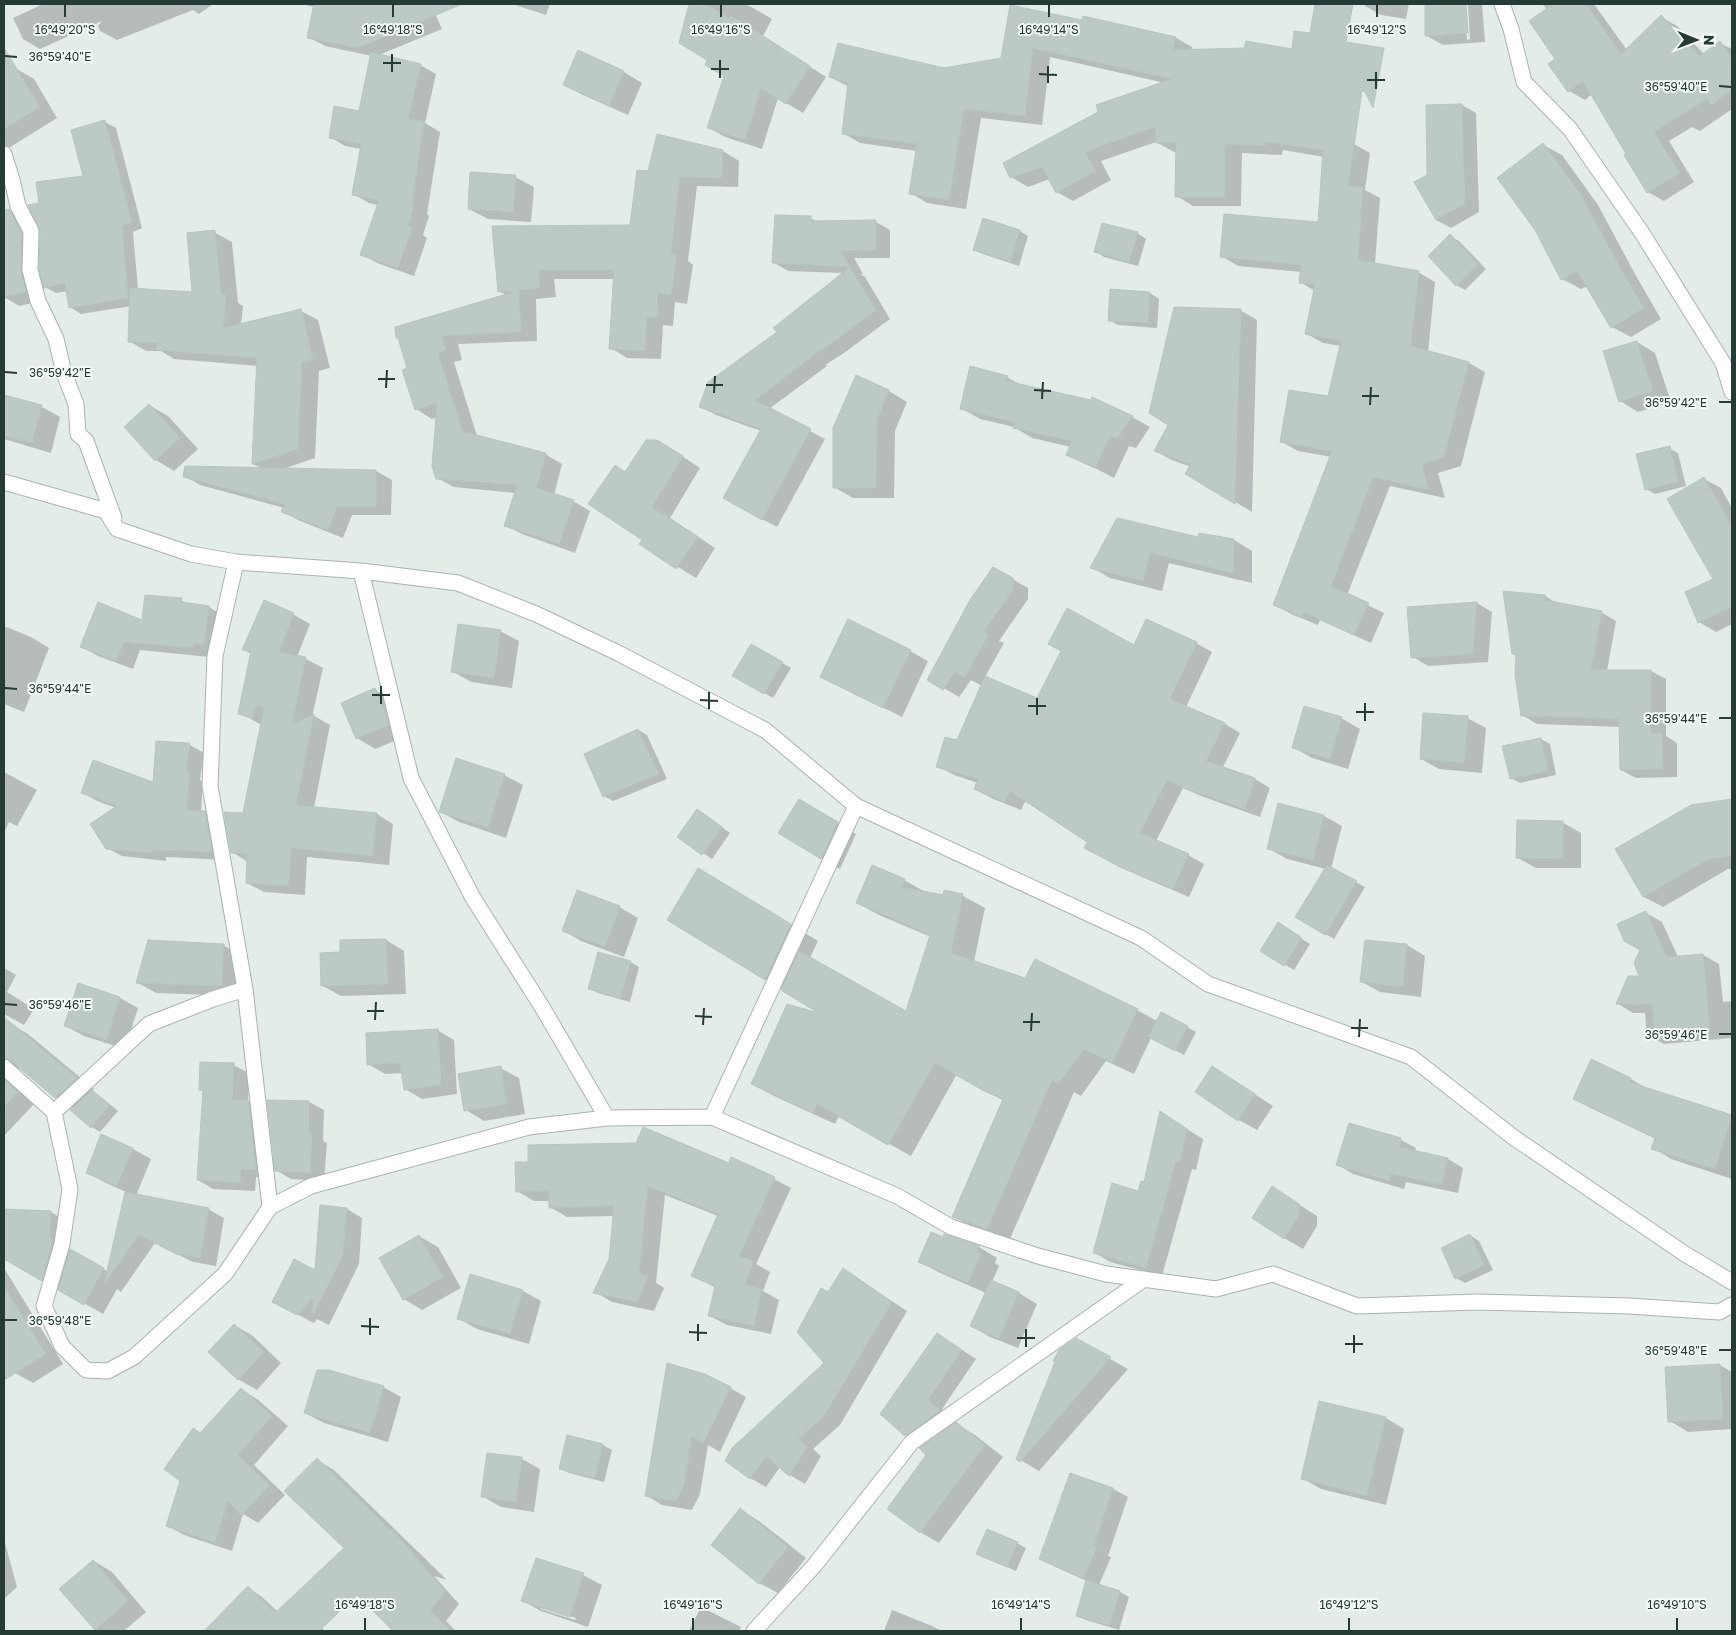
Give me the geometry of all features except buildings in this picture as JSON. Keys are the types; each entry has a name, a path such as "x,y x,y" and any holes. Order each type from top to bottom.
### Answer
{"street":[{"path":"1502,4 1511,29 1524,82 1570,129 1642,233 1723,363 1732,392"},
{"path":"4,154 18,206 31,231 30,270 38,301 56,339 64,373 76,404 78,434 86,441 117,529"},
{"path":"4,482 106,511 117,529 191,554 236,562 361,571 458,583 536,614 620,654 765,730 856,806 1141,938 1208,984 1411,1057 1513,1137 1685,1254 1732,1282"},
{"path":"236,562 215,656 210,786 245,988 270,1207"},
{"path":"361,571 411,778 473,898 542,1007 607,1118"},
{"path":"712,1117 856,806"},
{"path":"54,1112 149,1024 245,988"},
{"path":"4,1067 54,1112 70,1188 62,1244 44,1306 62,1346 86,1370 108,1371 134,1357 225,1274 270,1207 311,1186 529,1126 607,1118 712,1117 897,1196 951,1227 1038,1256 1106,1274 1216,1289 1273,1274 1357,1306 1478,1302 1628,1306 1719,1312 1732,1305"},
{"path":"754,1631 814,1566 912,1442 1144,1280"}]}
